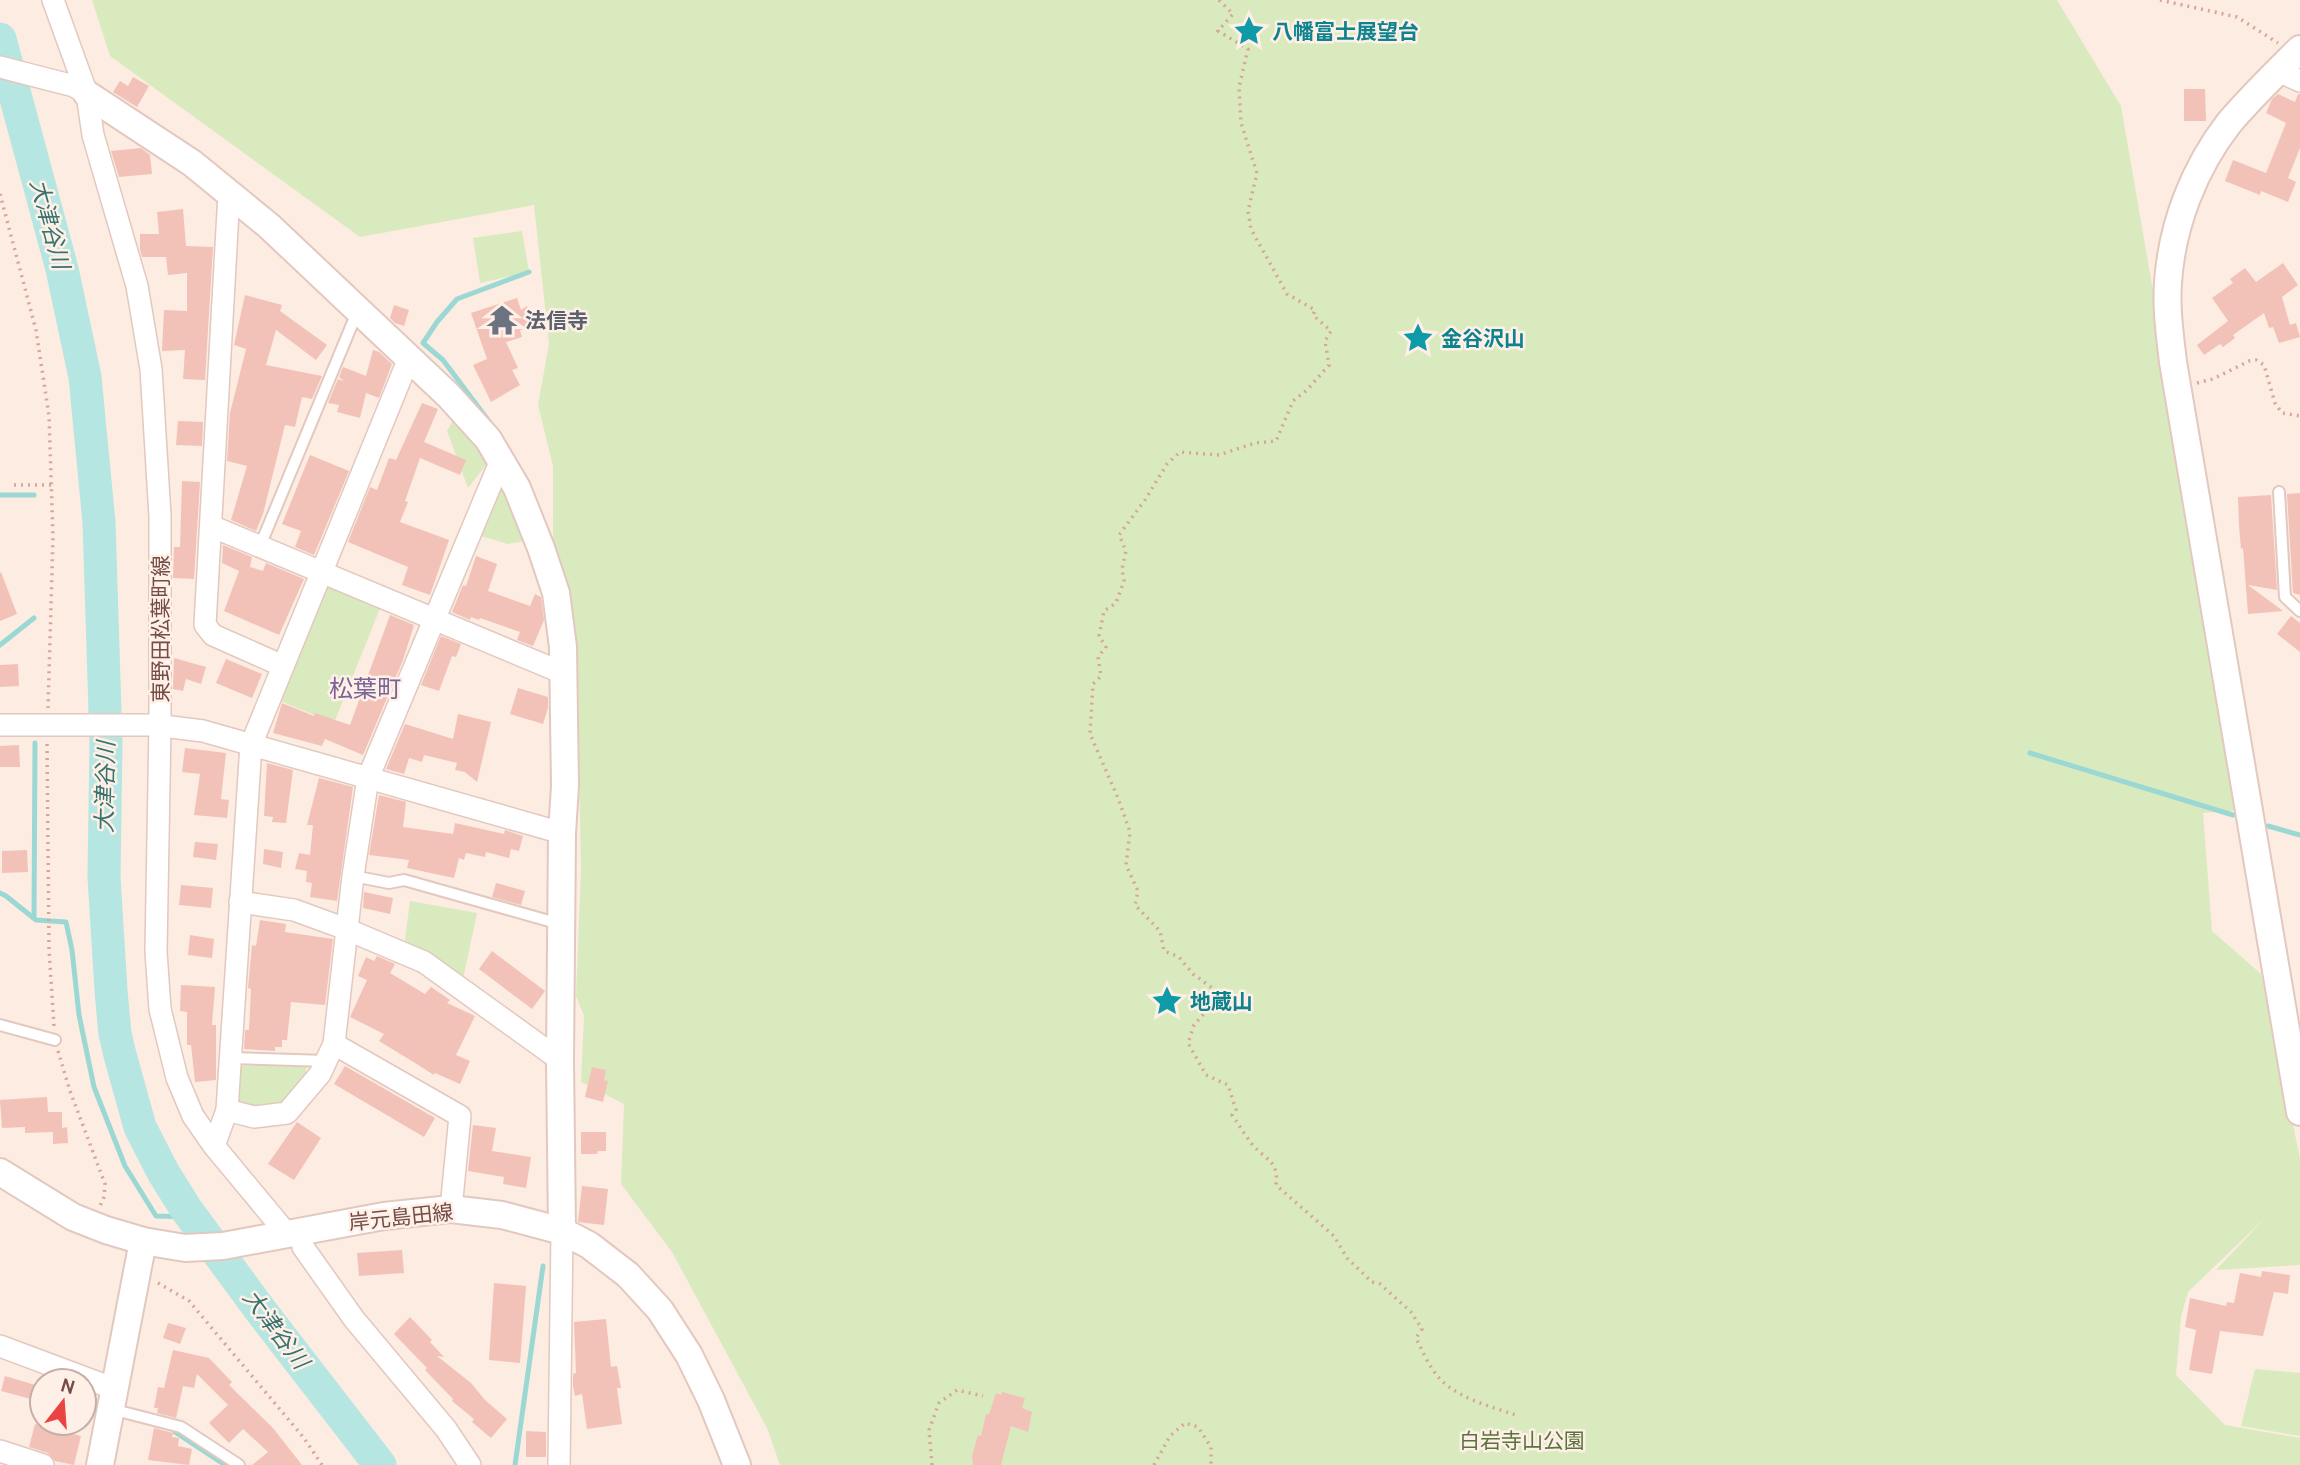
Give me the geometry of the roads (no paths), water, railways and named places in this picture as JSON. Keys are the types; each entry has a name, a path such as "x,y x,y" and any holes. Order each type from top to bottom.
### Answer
{"street":[{"name":"東野田松葉町線","path":"52,0 137,286 150,369 160,516 156,952 160,1009 177,1078 193,1116 214,1146 446,1429 470,1465"},
{"path":"2293,63 2230,123 2209,153 2181,213 2168,282 2168,318 2177,387 2300,1112"},
{"path":"0,67 80,90 192,163 269,226 448,395 480,430 517,488 541,548 556,593 563,647 565,786 561,924 562,1231 559,1465"},
{"path":"229,193 205,625 213,635 284,666"},
{"path":"214,1146 226,1110 251,745 409,358"},
{"path":"226,1110 254,1117 287,1113 320,1074 331,1053 368,778 500,460"},
{"path":"211,526 563,673"},
{"path":"0,725 158,725 203,731 562,833"},
{"path":"240,902 294,910 424,962 560,1060"},
{"path":"331,1053 460,1116 451,1209"},
{"name":"岸元島田線","path":"0,1172 73,1217 143,1241 185,1248 288,1239 384,1216 451,1209 502,1215 562,1231 589,1245 628,1275 660,1310 689,1355 711,1400 737,1465"},
{"path":"100,1465 143,1241"},
{"path":"0,1346 113,1399"},
{"path":"0,1451 43,1465"}],"lane":[{"path":"260,546 358,310"},
{"path":"2279,492 2285,597 2300,611"},
{"path":"353,876 389,883 404,880 561,924"},
{"path":"0,1025 55,1040"},
{"path":"230,1058 331,1053"},
{"path":"113,1399 181,1427 239,1465"}],"waterway":[{"name":"大津谷川","path":"0,39 62,269 85,377 99,522 106,743 104,877 111,991 120,1055 140,1127 186,1209 380,1465"},
{"path":"494,428 443,360 423,343 457,299 529,272"},
{"path":"0,495 34,495"},
{"path":"0,645 34,618"},
{"path":"34,918 35,743"},
{"path":"2030,753 2233,815"},
{"path":"2268,826 2300,835"},
{"path":"0,893 36,920 66,922 79,1015 94,1087 125,1166 156,1216 193,1217"},
{"path":"515,1465 543,1266"},
{"path":"175,1432 225,1465"}],"place":[{"name":"八幡富士展望台","path":"1249,31"},
{"name":"法信寺","path":"502,320"},
{"name":"金谷沢山","path":"1418,338"},
{"name":"地蔵山","path":"1167,1001"}],"district":[{"name":"松葉町","path":"365,688"}],"park label":[{"name":"白岩寺山公園","path":"1522,1440"}]}
